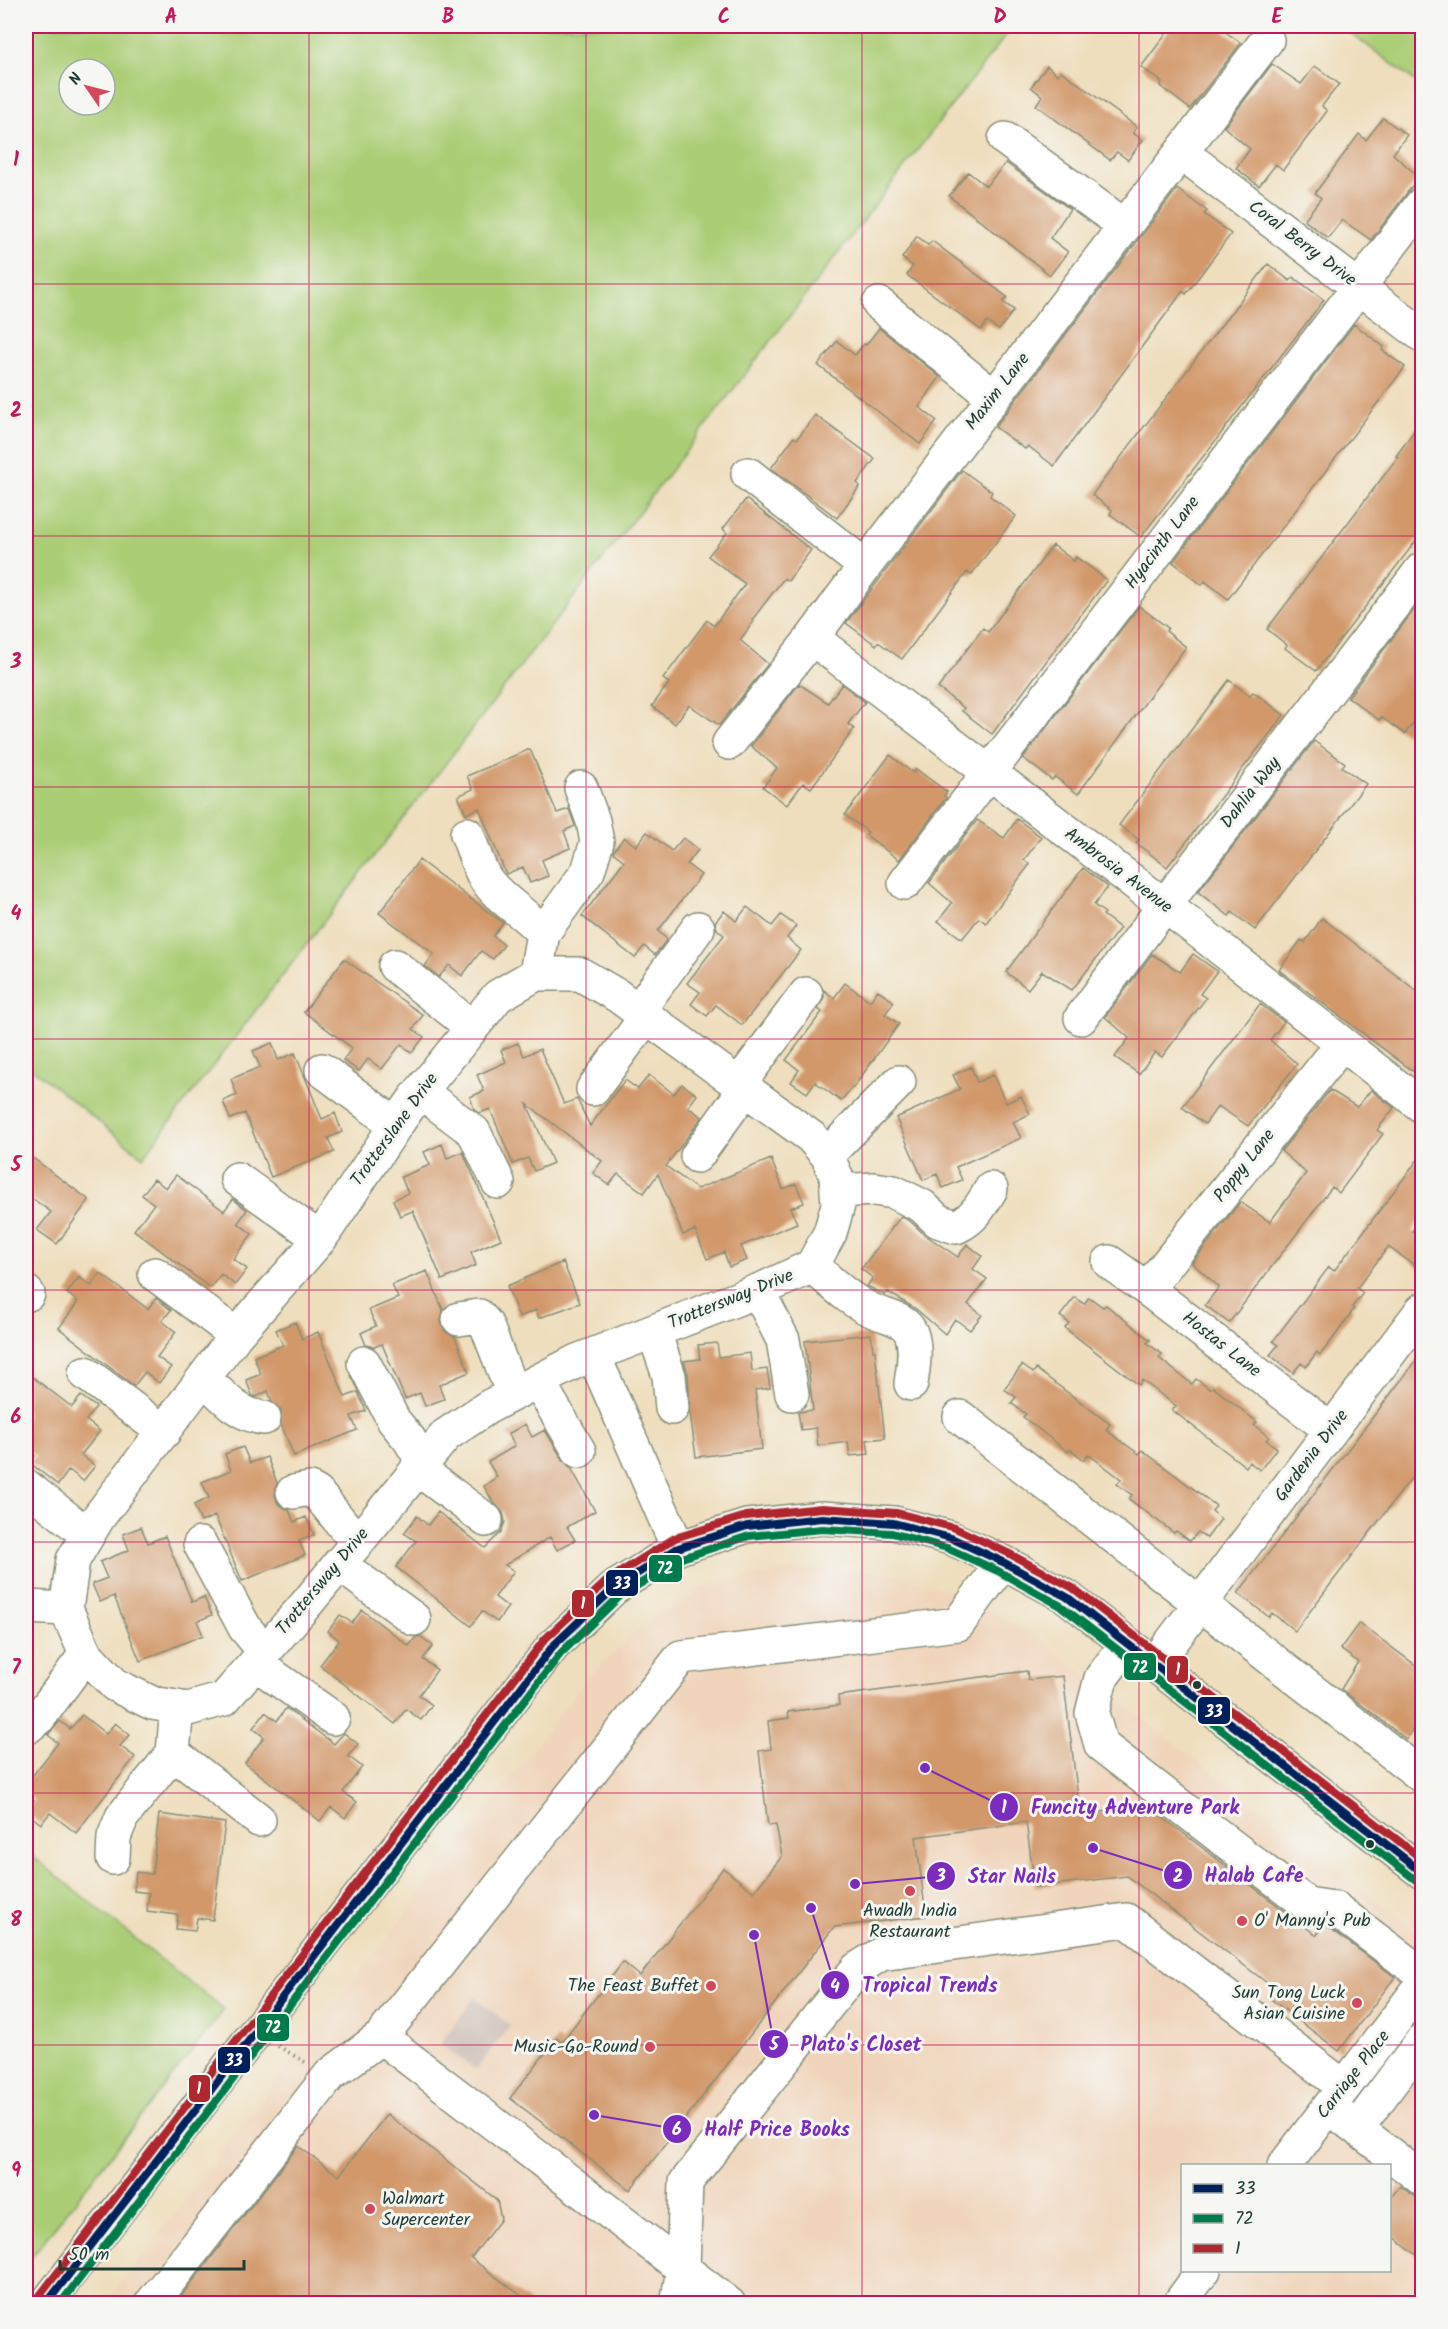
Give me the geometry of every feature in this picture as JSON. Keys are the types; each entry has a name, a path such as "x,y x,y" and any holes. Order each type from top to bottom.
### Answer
{"street":[{"name":"Maxim Lane","path":"729,743 812,638 1267,40"},
{"path":"1005,139 1125,226"},
{"name":"Coral Berry Drive","path":"1182,153 1422,335"},
{"name":"Hyacinth Lane","path":"905,883 1422,204"},
{"path":"879,304 994,397"},
{"path":"748,474 865,566"},
{"name":"Dahlia Way","path":"1081,1018 1422,569"},
{"name":"Ambrosia Avenue","path":"812,638 1422,1106"},
{"path":"581,788 593,821 597,842 588,871 543,933 536,974 580,974 642,1014 811,1137 833,1174 874,1189 894,1192 922,1206 938,1221 956,1227 969,1221 991,1189"},
{"path":"467,834 485,878 503,898 531,919 543,933"},
{"path":"593,1089 698,928"},
{"path":"395,966 472,1027"},
{"name":"Trotterslane Drive","path":"66,1609 73,1560 98,1518 236,1335 320,1239 396,1125 472,1027 498,996 536,974"},
{"path":"698,1156 806,994"},
{"name":"Poppy Lane","path":"1148,1289 1342,1044"},
{"path":"322,1070 396,1125"},
{"path":"833,1174 899,1082"},
{"path":"421,1092 474,1132 498,1182"},
{"name":"Trottersway Drive","path":"66,1609 86,1654 115,1685 152,1703 188,1709 224,1699 446,1435 488,1407 577,1361 758,1291 812,1266 830,1233 838,1205 833,1174"},
{"path":"237,1179 320,1239"},
{"name":"Hostas Lane","path":"1109,1262 1148,1289 1331,1430"},
{"path":"812,1266 852,1298 875,1312 901,1321 911,1332 914,1358 911,1384"},
{"path":"155,1274 236,1335"},
{"path":"758,1291 783,1340 792,1394"},
{"name":"Gardenia Drive","path":"1154,1665 1422,1310"},
{"path":"459,1319 479,1316 486,1323 526,1387 579,1451"},
{"path":"654,1332 669,1376 672,1407"},
{"path":"594,1356 678,1548"},
{"path":"363,1363 394,1421 409,1439 420,1465 486,1521"},
{"path":"85,1373 164,1431"},
{"path":"204,1378 238,1411 250,1417 264,1418"},
{"path":"960,1417 1422,1776"},
{"path":"26,1486 88,1535"},
{"path":"293,1492 310,1489 317,1493 348,1553 414,1619"},
{"path":"45,2304 553,1646 614,1588 678,1548 747,1526 822,1518 894,1523 951,1538 1003,1562 1067,1597 1422,1872"},
{"path":"200,1544 260,1658 333,1718"},
{"path":"151,2304 330,2075 381,2037 681,1657 957,1624 1003,1562"},
{"path":"26,1607 66,1609"},
{"path":"1127,1644 1101,1678 1092,1713 1101,1745 1307,1904 1334,1908 1422,1974"},
{"path":"26,1728 38,1719 86,1654"},
{"path":"113,1858 114,1837 122,1817 173,1753 177,1707"},
{"path":"173,1753 259,1820"},
{"path":"677,2304 683,2268 686,2182 856,1969 882,1954 1126,1920 1336,2097 1357,2128 1422,2179"},
{"name":"Carriage Place","path":"1286,2164 1336,2097 1415,2035 1422,1985"},
{"path":"1415,2035 1415,2080 1422,2088"},
{"path":"1357,2128 1415,2035"},
{"path":"381,2037 729,2304"},
{"path":"1179,2304 1203,2272"}],"path":[{"path":"272,2043 330,2075"}],"shaded area":[{"path":"823,1568 886,1572 935,1585 981,1606 1040,1639 1422,1935 1422,2303 105,2304 588,1677 643,1625 703,1588 758,1575"},
{"path":"474,1998 510,2025 476,2070 440,2044"}],"green space":[{"path":"26,26 1013,26 143,1157 26,1064"},
{"path":"1341,26 1422,26 1422,86"},
{"path":"26,1851 224,2010 26,2264"}],"building":[{"path":"1172,26 1217,26 1241,43 1190,109 1160,86 1162,82 1141,67"},
{"path":"1272,64 1301,84 1315,66 1339,84 1322,106 1327,111 1283,170 1276,164 1259,186 1236,168 1250,149 1224,127"},
{"path":"1047,66 1058,75 1061,71 1137,127 1133,133 1143,140 1128,160 1117,152 1110,160 1036,105 1042,96 1031,87"},
{"path":"1383,118 1407,135 1393,154 1419,177 1371,240 1342,220 1328,238 1304,220 1321,198 1315,193 1359,134 1366,140"},
{"path":"1006,163 1070,209 1050,238 1068,252 1050,275 949,196 968,172 986,186"},
{"path":"1177,189 1207,211 1204,214 1231,234 1186,294 1183,291 1054,466 1028,446 1025,449 995,427"},
{"path":"917,236 928,245 932,241 1007,297 1003,302 1014,310 999,330 987,322 981,330 907,275 913,266 902,258"},
{"path":"1268,264 1290,281 1293,277 1324,300 1141,537 1110,514 1112,510 1092,495"},
{"path":"1354,324 1384,347 1382,350 1405,367 1228,599 1205,581 1202,585 1173,562"},
{"path":"879,328 940,377 919,407 937,421 920,444 818,365 837,341 855,355"},
{"path":"815,415 875,459 857,483 860,486 837,518 771,468 794,437 797,439"},
{"path":"1422,420 1422,533 1316,671 1285,648 1287,645 1267,629 1398,457 1396,456"},
{"path":"962,470 992,492 990,496 1016,516 971,575 967,572 902,659 878,642 876,645 846,623"},
{"path":"746,499 811,550 788,581 784,578 740,640 768,664 719,725 689,705 675,724 652,706 669,683 663,679 707,620 714,626 745,584 708,556 727,533 723,529"},
{"path":"1053,545 1074,561 1076,557 1107,580 992,734 962,711 964,708 938,688 983,628 988,632"},
{"path":"1422,599 1422,711 1405,734 1381,717 1379,720 1348,697"},
{"path":"1139,606 1168,628 1166,631 1186,647 1078,794 1055,777 1052,780 1023,758"},
{"path":"1229,680 1250,696 1253,692 1284,715 1167,867 1136,843 1139,840 1119,825"},
{"path":"799,684 828,703 842,684 865,702 848,724 854,729 811,788 803,783 787,805 763,787 777,768 751,746"},
{"path":"1314,741 1345,763 1342,767 1366,784 1255,930 1232,912 1229,916 1198,892"},
{"path":"530,749 557,813 569,809 575,826 564,831 570,848 542,860 548,876 530,883 523,867 506,874 479,808 466,814 458,796 473,789 467,776"},
{"path":"890,755 913,773 916,769 947,792 944,796 946,798 899,860 866,835 868,832 845,815"},
{"path":"1017,819 1041,837 1024,860 1030,864 986,923 979,918 962,939 938,921 952,903 929,883 977,820 1004,838"},
{"path":"647,832 672,851 683,838 698,850 687,864 701,875 658,931 667,939 655,955 644,946 635,958 582,916 624,861 613,852 624,837 636,846"},
{"path":"419,860 503,923 493,936 504,945 493,959 481,951 462,976 449,965 439,977 425,966 434,954 379,913"},
{"path":"1083,868 1108,887 1094,905 1120,928 1072,990 1042,971 1028,989 1006,972"},
{"path":"747,907 772,926 781,915 796,926 787,938 801,950 742,1025 716,1005 707,1016 691,1004 700,992 687,983 724,935 717,929 715,922 724,911 736,921"},
{"path":"1322,918 1422,995 1422,1078 1279,970 1301,940 1305,942"},
{"path":"1152,954 1180,972 1193,954 1217,971 1200,994 1206,998 1162,1057 1155,1052 1139,1074 1115,1057 1129,1038 1105,1017"},
{"path":"344,959 423,1015 413,1029 424,1037 412,1053 401,1044 382,1069 368,1059 359,1071 343,1060 352,1048 304,1012"},
{"path":"845,983 870,1001 878,990 894,1002 885,1014 899,1024 841,1101 815,1082 807,1093 791,1082 799,1070 786,1060 822,1012 818,1009 824,997 824,990 834,998"},
{"path":"1260,1004 1284,1022 1270,1040 1297,1064 1248,1126 1218,1106 1205,1124 1182,1107"},
{"path":"272,1043 278,1060 295,1053 322,1119 335,1113 342,1132 328,1138 334,1152 271,1177 245,1113 230,1119 223,1101 237,1095 231,1079 260,1067 253,1051"},
{"path":"518,1043 524,1056 540,1049 564,1104 577,1099 590,1126 625,1080 638,1089 649,1075 674,1094 682,1084 697,1095 688,1107 702,1117 666,1166 697,1189 771,1159 783,1189 796,1184 804,1203 790,1208 797,1223 741,1246 747,1260 729,1267 724,1252 707,1259 695,1230 683,1235 658,1174 644,1193 618,1174 609,1185 593,1173 602,1161 527,1104 553,1163 534,1171 528,1158 513,1164 490,1109 480,1113 474,1109 470,1097 484,1091 477,1075 506,1062 501,1050"},
{"path":"971,1067 977,1082 993,1075 1006,1103 1021,1096 1030,1114 1013,1122 1021,1138 956,1167 962,1180 943,1188 937,1174 923,1180 896,1118 960,1089 953,1075"},
{"path":"1330,1090 1357,1107 1371,1090 1394,1108 1377,1130 1383,1134 1339,1193 1332,1187 1229,1323 1205,1305 1219,1287 1192,1263 1240,1202 1270,1222 1306,1173 1281,1151"},
{"path":"442,1144 447,1158 463,1152 501,1239 471,1252 476,1265 442,1280 413,1211 400,1216 393,1200 408,1193 401,1177 430,1165 424,1152"},
{"path":"26,1153 89,1200 57,1244 37,1230 51,1212 26,1194"},
{"path":"1422,1154 1422,1217 1412,1231 1422,1239 1422,1270 1388,1247 1357,1288 1363,1293 1332,1340 1320,1355 1317,1352 1306,1367 1301,1363 1293,1373 1270,1355 1278,1345 1273,1341 1329,1267 1334,1271"},
{"path":"176,1175 224,1211 233,1199 247,1210 238,1223 252,1234 233,1259 247,1269 235,1285 221,1274 210,1288 134,1230 154,1204 142,1195 154,1179 166,1188"},
{"path":"901,1216 958,1257 967,1244 982,1256 973,1269 987,1279 968,1304 982,1315 970,1330 955,1319 945,1334 916,1309 888,1292 885,1295 867,1286 873,1278 861,1269"},
{"path":"563,1262 580,1303 539,1318 536,1310 519,1317 507,1286"},
{"path":"427,1271 443,1310 441,1322 445,1331 455,1337 469,1372 439,1385 444,1399 425,1406 420,1393 405,1399 382,1344 374,1347 366,1345 361,1333 376,1326 369,1310 398,1298 392,1285"},
{"path":"100,1273 148,1309 156,1298 171,1310 162,1321 176,1332 157,1357 171,1367 159,1383 145,1372 134,1386 59,1328 78,1302 67,1293 79,1277 91,1286"},
{"path":"1075,1297 1084,1304 1089,1297 1103,1307 1106,1305 1150,1340 1147,1343 1162,1354 1159,1358 1192,1384 1196,1379 1210,1389 1213,1387 1257,1422 1254,1425 1269,1437 1266,1440 1277,1448 1260,1470 1249,1462 1246,1467 1172,1410 1176,1406 1142,1380 1139,1385 1065,1328 1069,1323 1060,1316"},
{"path":"295,1322 302,1339 318,1332 345,1397 358,1392 366,1411 351,1416 357,1430 294,1456 281,1424 281,1411 272,1402 268,1391 256,1397 252,1395 246,1380 261,1374 254,1357 283,1345 276,1330"},
{"path":"871,1334 885,1438 867,1440 869,1454 850,1456 848,1442 818,1446 816,1428 801,1430 798,1412 813,1410 805,1341"},
{"path":"717,1343 719,1357 750,1353 752,1371 767,1369 770,1388 755,1390 762,1449 696,1457 688,1374 684,1361 700,1359 698,1345"},
{"path":"1422,1353 1422,1464 1295,1631 1272,1613 1269,1617 1238,1593"},
{"path":"1022,1365 1033,1373 1036,1369 1110,1424 1106,1430 1139,1454 1142,1450 1216,1506 1212,1511 1221,1519 1207,1538 1198,1532 1190,1541 1176,1531 1174,1533 1129,1499 1132,1495 1117,1484 1121,1479 1088,1454 1084,1460 1070,1449 1068,1452 1023,1417 1026,1414 1011,1403 1016,1397 1004,1389"},
{"path":"26,1372 72,1407 81,1396 96,1407 86,1420 100,1431 81,1455 95,1466 83,1481 69,1470 58,1485 30,1463 35,1456 26,1449"},
{"path":"525,1424 532,1437 545,1430 563,1460 571,1468 595,1511 567,1527 575,1540 557,1550 550,1537 505,1565 514,1571 495,1597 508,1607 497,1622 482,1611 471,1626 396,1567 416,1541 404,1533 417,1516 428,1525 438,1512 485,1548 501,1532 505,1522 503,1512 493,1502 484,1486 497,1477 488,1462 515,1446 508,1434"},
{"path":"243,1447 250,1463 267,1457 277,1483 275,1495 278,1504 289,1510 294,1522 306,1517 314,1535 299,1541 305,1555 242,1581 215,1516 201,1522 194,1505 209,1498 202,1482 231,1470 225,1454"},
{"path":"141,1527 148,1543 165,1536 192,1602 204,1597 212,1615 197,1621 203,1635 140,1661 114,1596 100,1602 92,1584 107,1578 100,1562 129,1550 123,1534"},
{"path":"362,1610 409,1646 416,1637 420,1636 433,1646 423,1659 437,1670 419,1695 432,1705 421,1720 406,1709 395,1724 320,1665 339,1640 328,1631 340,1615 352,1623"},
{"path":"1359,1623 1422,1670 1422,1717 1406,1739 1341,1689 1358,1662 1340,1649"},
{"path":"1027,1671 1028,1680 1063,1676 1080,1814 1149,1807 1316,1935 1324,1925 1327,1926 1395,1977 1339,2051 1268,1997 1275,1989 1127,1876 1035,1887 1026,1822 916,1837 926,1916 834,1927 630,2190 510,2098 557,2038 561,2043 623,1962 640,1976 723,1868 754,1892 782,1856 776,1825 768,1826 759,1751 771,1749 768,1721 789,1718 788,1712 839,1705 838,1696"},
{"path":"286,1708 334,1744 344,1733 358,1744 348,1756 362,1767 343,1792 357,1802 345,1818 331,1807 320,1821 245,1763 264,1737 253,1728 265,1712 277,1721"},
{"path":"82,1715 106,1734 115,1723 130,1735 120,1746 135,1757 76,1833 50,1813 41,1824 26,1812 34,1800 26,1794 26,1784 58,1743 48,1735 60,1721 70,1729"},
{"path":"159,1814 225,1823 213,1920 197,1918 195,1931 176,1929 178,1915 147,1911 149,1893 134,1891 136,1872 152,1874"},
{"name":"Walmart Supercenter","path":"387,2114 497,2200 501,2219 471,2258 532,2304 175,2304 298,2146 339,2176"},
{"path":"1400,2186 1422,2202 1422,2259 1391,2235 1391,2197"}],"transit line":[{"name":"1","path":"38,2298 545,1639 608,1580 675,1538 746,1516 822,1508 897,1513 955,1528 1073,1588 1422,1859"},
{"name":"33","path":"46,2304 553,1646 614,1588 678,1548 747,1526 822,1518 894,1523 951,1538 1003,1562 1067,1597 1422,1872"},
{"name":"72","path":"60,2304 561,1653 620,1596 682,1558 749,1536 822,1529 892,1533 947,1548 998,1571 1061,1606 1416,1880"}],"place":[{"name":"Funcity Adventure Park","path":"925,1768"},
{"name":"Halab Cafe","path":"1093,1848"},
{"name":"Star Nails","path":"855,1884"},
{"name":"Awadh India Restaurant","path":"910,1891"},
{"name":"Tropical Trends","path":"811,1908"},
{"name":"O' Manny's Pub","path":"1242,1921"},
{"name":"Plato's Closet","path":"754,1935"},
{"name":"The Feast Buffet","path":"711,1986"},
{"name":"Sun Tong Luck Asian Cuisine","path":"1357,2003"},
{"name":"Music-Go-Round","path":"650,2047"},
{"name":"Half Price Books","path":"594,2115"},
{"name":"Walmart Supercenter","path":"370,2209"}]}
